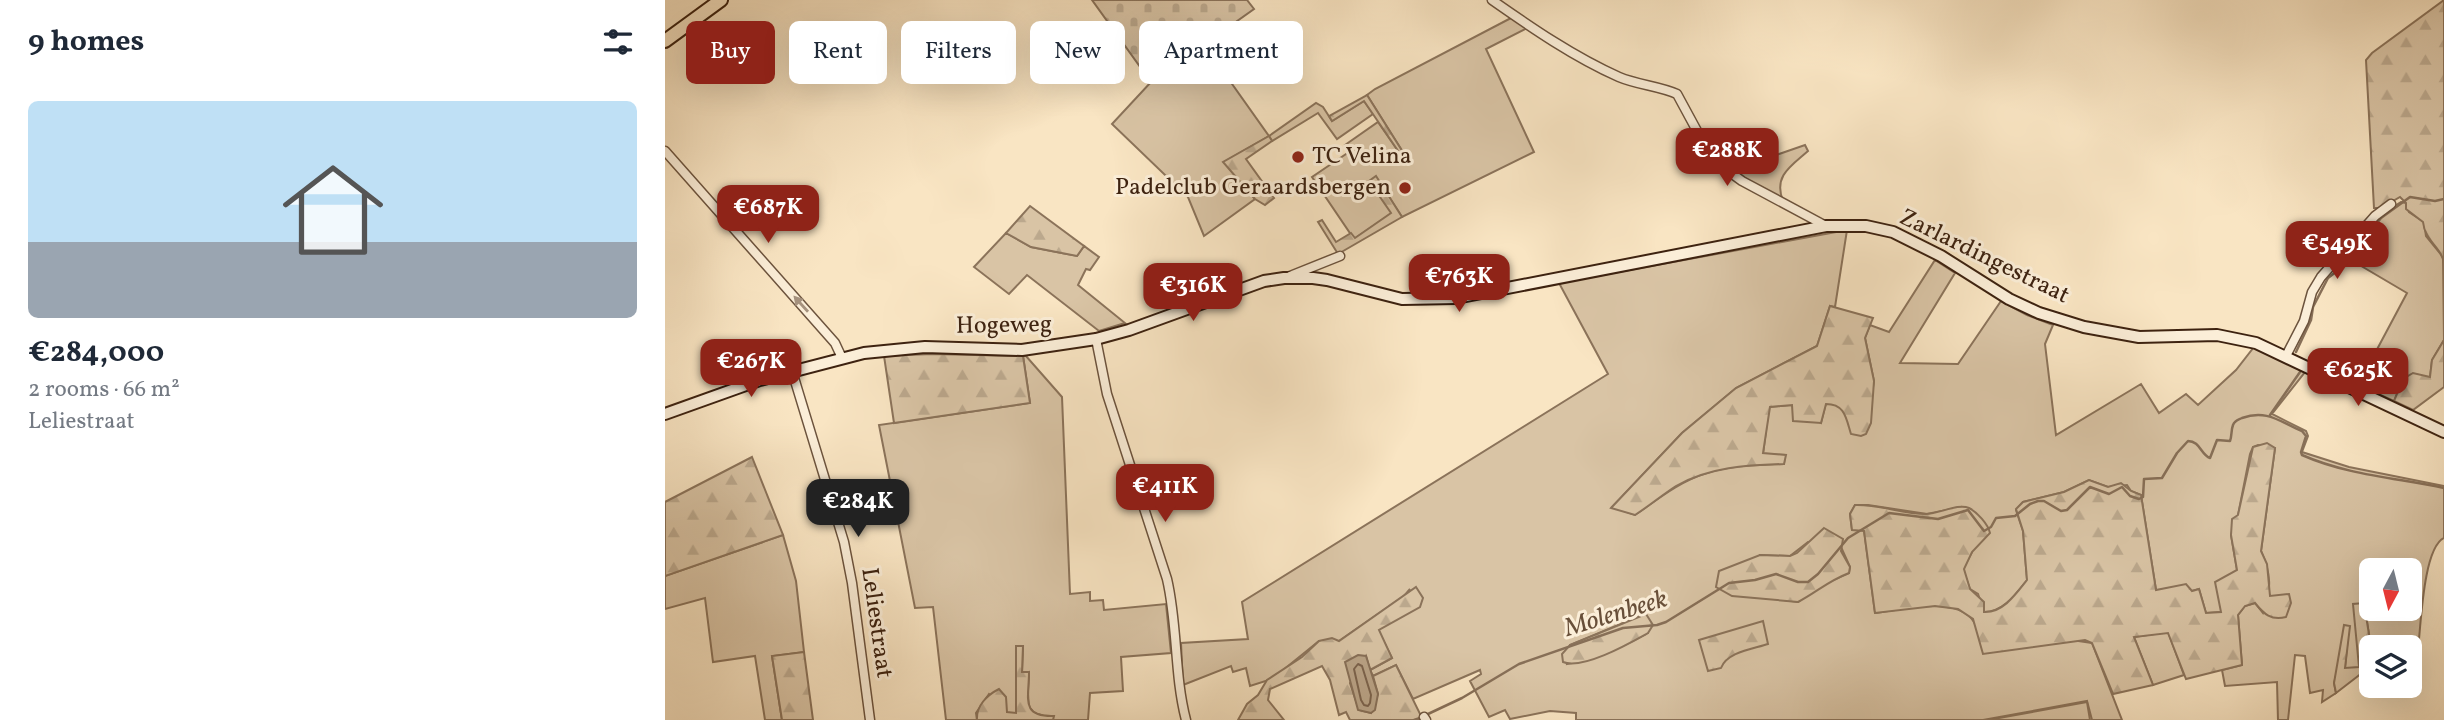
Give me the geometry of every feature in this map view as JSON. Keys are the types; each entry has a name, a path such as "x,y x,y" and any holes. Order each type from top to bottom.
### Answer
{"main road":[{"path":"665,41 721,0"}],"street":[{"path":"1492,0 1605,70 1638,84 1677,94 1703,142 1720,166 1742,181 1826,226"},
{"path":"665,151 835,343 842,358"},
{"path":"2286,356 2304,321 2312,292 2321,277 2375,216 2391,204"},
{"name":"Zarlardingestraat","path":"1284,278 1328,280 1402,299 1456,299 1826,226 1866,226 1893,232 1941,256 2009,299 2039,313 2084,327 2139,337 2217,335 2237,338 2286,356 2444,432"},
{"name":"Hogeweg","path":"665,414 718,393 792,371 881,350 1022,350 1096,339 1129,330 1264,281 1284,278 1340,256"},
{"path":"1096,339 1099,366 1107,394 1167,579 1186,720"},
{"name":"Leliestraat","path":"792,371 844,542 870,720"}],"green space":[{"path":"1092,0 1247,0 1254,9 1237,21 1139,21 1139,65 1125,46 1125,21 1107,21"},
{"path":"2444,0 2444,264 2443,258 2424,229 2423,222 2406,209 2406,203 2400,197 2381,208 2374,208 2366,60"},
{"path":"1511,18 1527,28 1486,49 1534,152 1402,217 1376,177 1370,181 1392,213 1354,239 1312,177 1349,152 1345,145 1378,122 1403,158 1406,157 1367,95"},
{"path":"1149,84 1232,84 1269,136 1224,162 1255,199 1204,236 1188,197 1112,124"},
{"path":"1367,95 1406,157 1403,158 1364,101 1332,121 1329,116"},
{"path":"1364,101 1373,114 1337,139 1318,113 1272,141 1269,136 1316,103 1323,107 1332,121"},
{"path":"1269,136 1272,141 1246,159 1274,198 1265,205 1255,199 1223,162"},
{"path":"1805,145 1808,151 1782,178 1780,185 1783,201 1730,171"},
{"path":"1376,176 1402,217 1338,254 1318,222 1322,220 1336,242 1351,233 1355,238 1391,213 1369,181"},
{"path":"2401,202 2406,203 2409,212 2424,222 2426,236 2443,257 2444,340 2432,360 2430,377 2404,379 2394,401 2358,385 2407,293 2346,257 2380,215"},
{"path":"1030,206 1084,246 1077,256 1031,247 1006,233"},
{"path":"1847,230 1835,307 1830,306 1817,346 1736,388 1682,433 1612,507 1635,515 1697,476 1735,467 1784,464 1785,455 1763,454 1769,407 1792,405 1821,423 1826,403 1838,406 1846,415 1871,400 1874,381 1865,338 1870,325 1889,332 1935,260 1955,273 1900,363 1958,364 2001,301 2053,325 2045,344 2056,435 2141,384 2159,413 2186,394 2198,405 2236,370 2254,347 2305,372 2272,414 2306,431 2308,436 2302,452 2349,467 2444,486 2444,538 2431,556 2422,606 2422,558 2359,558 2359,621 2363,621 2362,635 2359,635 2359,668 2345,668 2349,626 2334,683 2336,693 2322,702 2323,690 2310,693 2305,656 2295,655 2288,720 2278,720 2277,682 2225,686 2222,670 2242,665 2238,615 2245,606 2255,603 2263,613 2268,597 2267,567 2261,551 2275,448 2258,445 2253,447 2250,454 2238,515 2231,535 2237,570 2222,612 2206,613 2199,589 2156,590 2141,495 2131,491 2127,485 2108,487 2089,480 2064,492 2023,502 2016,510 2023,531 2027,580 2003,606 1984,612 1978,594 1970,589 1963,569 1972,552 1961,507 1927,514 1855,505 1850,514 1852,530 1864,530 1875,613 1915,607 1945,607 1969,616 1976,626 2092,643 2122,720 2092,720 2087,701 1983,720 1576,720 1576,713 1550,711 1510,719 1505,710 1489,717 1470,681 1481,674 1480,670 1413,699 1396,665 1373,676 1370,670 1392,658 1378,630 1410,589 1404,596 1339,641 1319,641 1272,679 1250,686 1246,668 1233,672 1231,666 1183,685 1181,643 1248,639 1242,602 1608,374 1559,283","holes":["1808,542 1841,547 1850,567 1849,573 1822,585 1798,602 1763,597 1760,555 1790,556","1645,614 1648,633 1609,652 1567,664 1570,645"]},
{"path":"1006,233 1031,247 1077,256 1084,246 1099,257 1090,270 1086,269 1078,285 1125,323 1099,331 1027,275 1009,294 974,267"},
{"path":"1830,306 1873,318 1865,338 1874,381 1871,423 1866,434 1851,434 1844,413 1837,406 1826,404 1821,423 1793,421 1792,405 1770,407 1763,453 1786,455 1784,464 1742,466 1702,475 1676,486 1635,515 1611,508 1682,433 1736,388 1817,346"},
{"path":"2444,340 2444,387 2413,410 2394,401 2403,379 2413,373 2430,377 2432,360"},
{"path":"884,356 1023,356 1030,403 894,423"},
{"path":"1023,356 1026,356 1062,397 1070,594 1090,592 1090,601 1103,600 1104,610 1166,604 1171,653 1121,657 1123,691 1090,693 1088,720 1053,720 1053,716 1035,713 1031,709 1028,698 1029,672 1022,673 1023,647 1016,647 1016,713 1007,713 989,694 976,713 977,720 946,720 933,607 915,608 879,425 1030,403"},
{"path":"2267,443 2275,448 2261,551 2267,564 2270,596 2289,594 2291,603 2286,617 2281,618 2268,616 2255,603 2245,606 2238,615 2242,665 2186,679 2168,633 2134,637 2153,685 2113,694 2092,643 2085,640 1983,654 1973,619 1958,609 1935,606 1875,613 1864,531 1852,530 1850,514 1855,505 1926,514 1965,507 1975,512 1985,522 1990,533 1972,552 1964,569 1970,589 1984,602 1984,612 2009,602 2027,580 2023,531 2016,509 2023,502 2064,492 2089,480 2108,487 2121,483 2141,495 2156,590 2186,584 2192,591 2199,589 2206,613 2221,612 2215,582 2237,570 2231,535 2232,519 2238,515 2253,447"},
{"path":"752,457 783,535 665,576 665,502"},
{"path":"1824,528 1843,539 1841,551 1850,567 1849,573 1798,602 1732,596 1716,587 1719,571 1760,555 1790,556 1797,553"},
{"path":"783,535 796,581 804,652 772,656 782,720 765,720 755,656 713,662 705,598 665,609 665,576"},
{"path":"1416,587 1423,598 1420,607 1379,630 1392,658 1370,670 1366,656 1350,683 1359,710 1371,713 1378,694 1373,676 1396,665 1423,720 1350,720 1346,712 1339,715 1330,680 1322,666 1270,689 1268,700 1284,720 1238,720 1247,704 1258,695 1267,680 1302,657 1319,641 1332,638 1339,641"},
{"path":"2359,603 2359,621 2367,621 2369,635 2359,635 2359,667 2353,604"},
{"path":"1646,614 1653,625 1648,633 1594,659 1563,662 1562,654 1570,645"},
{"path":"1763,621 1768,644 1735,655 1721,668 1708,671 1699,640"},
{"path":"2367,621 2421,621 2419,635 2369,635"},
{"path":"2344,625 2350,626 2345,668 2359,667 2359,675 2336,693 2334,683"},
{"path":"2168,632 2184,675 2153,685 2134,637"},
{"path":"1016,646 1023,646 1022,672 1029,672 1028,698 1031,709 1036,713 1054,716 1053,720 977,720 978,710 983,702 999,689 1006,697 1007,712 1016,713"},
{"path":"804,652 813,720 782,720 772,656"},
{"path":"2087,702 2090,720 1988,720"}],"water":[{"path":"1358,655 1366,656 1378,694 1375,710 1371,713 1358,710 1345,662"}],"waterway":[{"name":"Molenbeek","path":"2296,352 2311,320 2313,307 2328,278 2341,268 2381,218 2410,197 2435,201 2444,199"},
{"name":"Molenbeek","path":"2270,415 2300,372"},
{"name":"Molenbeek","path":"1428,714 1462,698 1519,664 1623,628 1666,622 1729,583 1776,574 1798,582 1808,582 1848,538 1889,513 1938,519 1968,510 1984,531 1991,527 1996,518 2015,516 2038,501 2044,501 2061,511 2067,510 2090,487 2109,494 2122,487 2130,496 2139,499 2143,497 2144,479 2162,478 2177,453 2188,441 2195,443 2210,458 2217,440 2230,441 2232,427 2242,418 2266,416 2302,431 2306,436 2302,455 2319,462 2354,472 2444,488"},
{"name":"Molenbeek","path":"1414,720 1420,718"}],"place":[{"name":"TC Velina","path":"1298,157"},
{"name":"Padelclub Geraardsbergen","path":"1405,188"}]}
